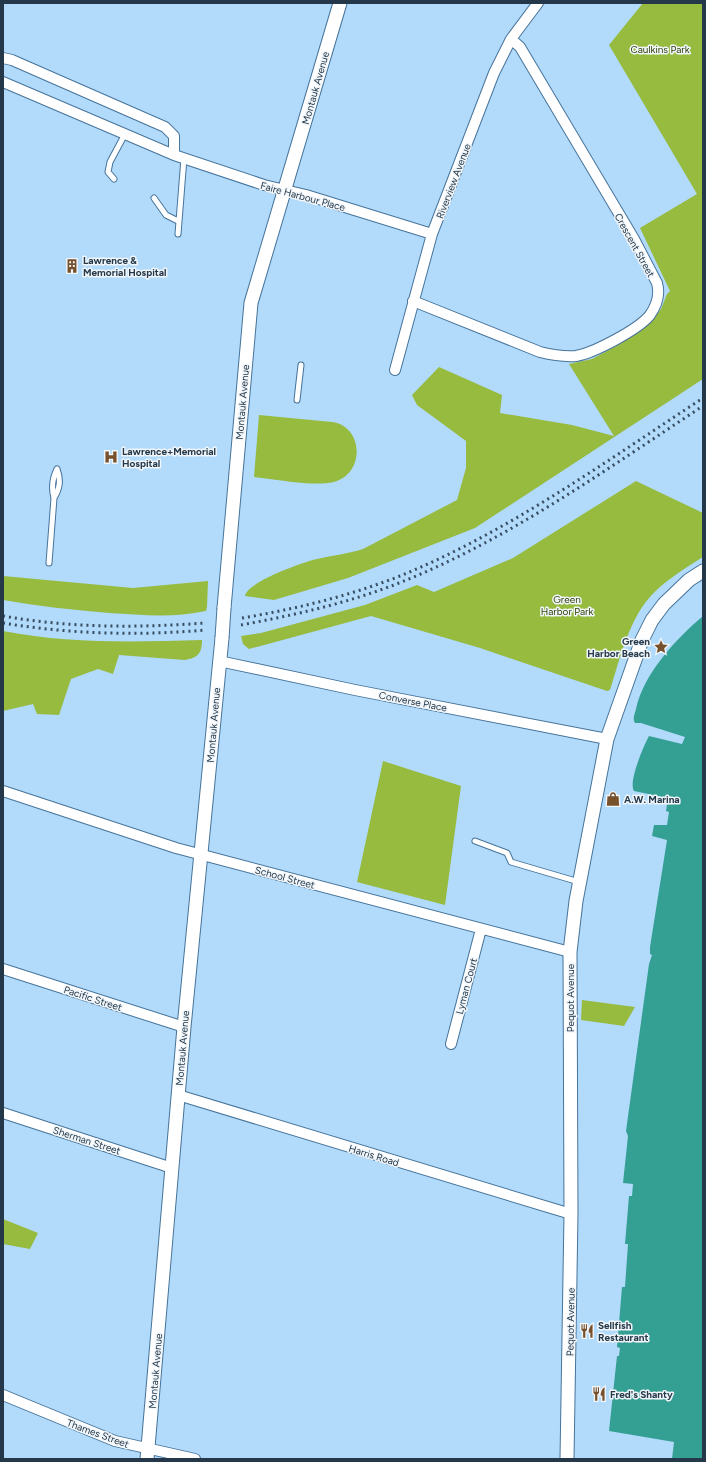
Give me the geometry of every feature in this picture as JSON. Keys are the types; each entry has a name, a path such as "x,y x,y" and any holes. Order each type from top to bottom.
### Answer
{"street":[{"name":"Montauk Avenue","path":"148,1454 184,1027 222,638 251,303 286,190 340,3"},
{"name":"Riverview Avenue","path":"394,370 432,234 494,73 512,39 538,3"},
{"name":"Crescent Street","path":"413,301 553,356 583,354 598,349 644,321 656,305 659,290 657,283 634,239 520,47 512,39"},
{"path":"3,58 12,60 164,127 174,136 174,155"},
{"name":"Faire Harbour Place","path":"3,82 174,155 264,186 306,194 432,234"},
{"name":"Pequot Avenue","path":"567,1459 571,1214 570,952 580,882 607,738 650,624 667,600 689,580 703,571"},
{"name":"Converse Place","path":"219,661 355,690 607,738"},
{"name":"School Street","path":"3,791 201,855 570,952"},
{"name":"Lyman Court","path":"451,1044 481,929"},
{"name":"Pacific Street","path":"3,969 184,1027"},
{"name":"Harris Road","path":"178,1095 571,1214"},
{"name":"Sherman Street","path":"3,1113 172,1168"},
{"name":"Thames Street","path":"3,1395 148,1454 195,1459"}],"lane":[{"path":"114,179 108,172 110,162 125,134"},
{"path":"178,234 184,158"},
{"path":"154,198 166,215 178,221"},
{"path":"297,400 301,365"},
{"path":"49,563 54,498"},
{"path":"475,841 507,853 511,862 580,882"}],"green space":[{"name":"Caulkins Park","path":"643,3 703,3 703,379 475,528 348,578 274,600 245,596 255,585 276,573 310,561 363,549 457,500 466,468 466,441 417,405 412,395 439,367 502,395 500,413 572,425 614,436 569,364 592,359 620,344 649,324 661,309 667,294 670,291 640,228 697,194 609,45"},
{"path":"259,415 332,422 342,425 350,432 355,440 357,449 356,459 352,468 346,476 337,481 319,484 254,477"},
{"name":"Green Harbor Park","path":"636,481 703,513 703,557 661,586 649,598 642,608 635,619 625,642 610,690 607,691 480,648 371,616 249,649 243,644 241,636 261,633 365,605 417,585 434,592 513,558"},
{"path":"3,576 133,588 208,581 207,607 206,611 182,615 145,615 82,611 42,606 3,600"},
{"path":"3,631 77,640 202,640 202,645 200,652 196,656 185,660 119,655 113,674 98,669 71,679 59,715 37,714 33,704 3,711"},
{"path":"383,761 461,786 445,905 357,882"},
{"path":"582,1000 635,1007 624,1026 581,1020"},
{"path":"3,1219 38,1233 30,1249 3,1244"}],"shaded area":[{"path":"703,616 703,1459 672,1459 674,1442 609,1431 617,1356 619,1356 620,1348 617,1347 622,1287 625,1287 628,1244 625,1244 629,1196 632,1196 633,1184 623,1183 628,1136 626,1131 649,964 652,955 650,954 650,947 667,840 652,836 654,825 667,825 669,812 666,811 668,798 634,791 633,780 637,764 649,736 682,744 685,737 641,723 635,723 634,718 640,696 646,683 662,658 682,635"}],"railway":[{"path":"242,618 342,596 400,576 440,558 479,539 593,471 703,398"},
{"path":"241,625 301,613 360,597 399,583 439,566 479,546 555,502 703,406"},
{"path":"3,616 53,623 104,626 155,626 205,623"},
{"path":"3,623 53,630 104,633 154,633 205,630"}],"place":[{"name":"Lawrence & Memorial Hospital","path":"72,266"},
{"name":"Lawrence+Memorial Hospital","path":"111,457"},
{"name":"Green Harbor Beach","path":"661,647"},
{"name":"A.W. Marina","path":"613,799"},
{"name":"Sellfish Restaurant","path":"587,1331"},
{"name":"Fred's Shanty","path":"599,1394"}]}
